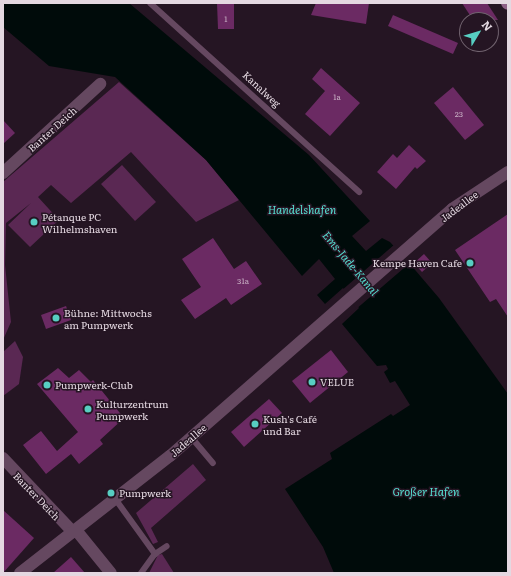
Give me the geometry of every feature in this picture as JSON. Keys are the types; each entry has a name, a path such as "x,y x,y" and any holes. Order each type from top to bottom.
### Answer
{"street":[{"name":"Banter Deich","path":"3,173 100,84"},
{"name":"Jadeallee","path":"20,573 116,500 192,437 452,209 508,172"},
{"name":"Banter Deich","path":"3,458 75,531 111,573"}],"lane":[{"name":"Kanalweg","path":"150,3 359,192"},
{"path":"192,437 213,463"},
{"path":"116,500 155,554"},
{"path":"142,573 155,554 167,546"}],"shaded area":[{"path":"119,82 206,160 239,200 196,222 131,152 71,203 51,185 38,197 59,220 30,247 8,225 31,203 6,223 5,265 11,322 3,340 3,182"},
{"path":"122,165 156,202 135,221 101,184"},
{"path":"15,341 23,357 19,384 3,396 3,352"},
{"path":"193,464 206,480 151,528 158,542 153,544 136,513"},
{"path":"162,554 174,573 149,573 158,555"}],"water":[{"path":"3,3 129,3 309,155 370,221 352,236 366,251 382,238 390,242 410,264 439,298 508,394 508,573 334,573 323,547 285,489 332,459 330,453 391,414 393,416 410,405 395,381 390,383 384,372 388,369 386,365 377,366 342,324 359,308 343,288 325,304 317,295 335,279 319,259 302,276 206,160 115,77 49,66 3,27"}],"pier":[{"path":"395,244 411,262 341,322 356,308 342,291 325,305"}],"building":[{"path":"217,3 234,3 234,29 218,29"},
{"path":"316,3 369,3 366,24 311,15"},
{"path":"462,3 487,3 493,12 468,12"},
{"path":"393,15 458,43 453,54 388,26"},
{"path":"321,68 360,103 330,136 305,114 325,91 312,79"},
{"path":"453,87 484,125 465,140 434,103"},
{"path":"3,120 15,133 3,144"},
{"path":"409,145 426,161 417,169 415,167 396,189 377,172 393,154 397,158"},
{"path":"508,214 508,317 496,299 490,302 455,250"},
{"path":"213,238 234,269 246,261 262,284 231,305 226,298 195,319 181,300 201,287 182,259"},
{"path":"424,254 432,263 422,272 414,263"},
{"name":"Bühne: Mittwochs am Pumpwerk","path":"66,306 71,320 46,329 41,315"},
{"path":"331,350 348,372 310,403 292,381"},
{"name":"Kulturzentrum Pumpwerk","path":"58,368 69,378 79,370 91,382 93,380 124,418 100,440 103,444 79,464 71,454 46,474 23,445 41,431 57,451 78,432 37,384"},
{"path":"269,399 282,413 244,447 231,432"},
{"path":"3,510 34,538 3,573"},
{"path":"71,557 85,573 53,573"}],"place":[{"name":"Pétanque PC Wilhelmshaven","path":"34,222"},
{"name":"Kempe Haven Cafe","path":"470,263"},
{"name":"Bühne: Mittwochs am Pumpwerk","path":"56,318"},
{"name":"VELUE","path":"312,382"},
{"name":"Pumpwerk-Club","path":"47,385"},
{"name":"Kulturzentrum Pumpwerk","path":"88,409"},
{"name":"Kush's Café und Bar","path":"255,424"},
{"name":"Pumpwerk","path":"111,493"}],"water label":[{"name":"Handelshafen","path":"302,209"},
{"name":"Ems-Jade-Kanal","path":"351,263"},
{"name":"Großer Hafen","path":"426,491"}]}
